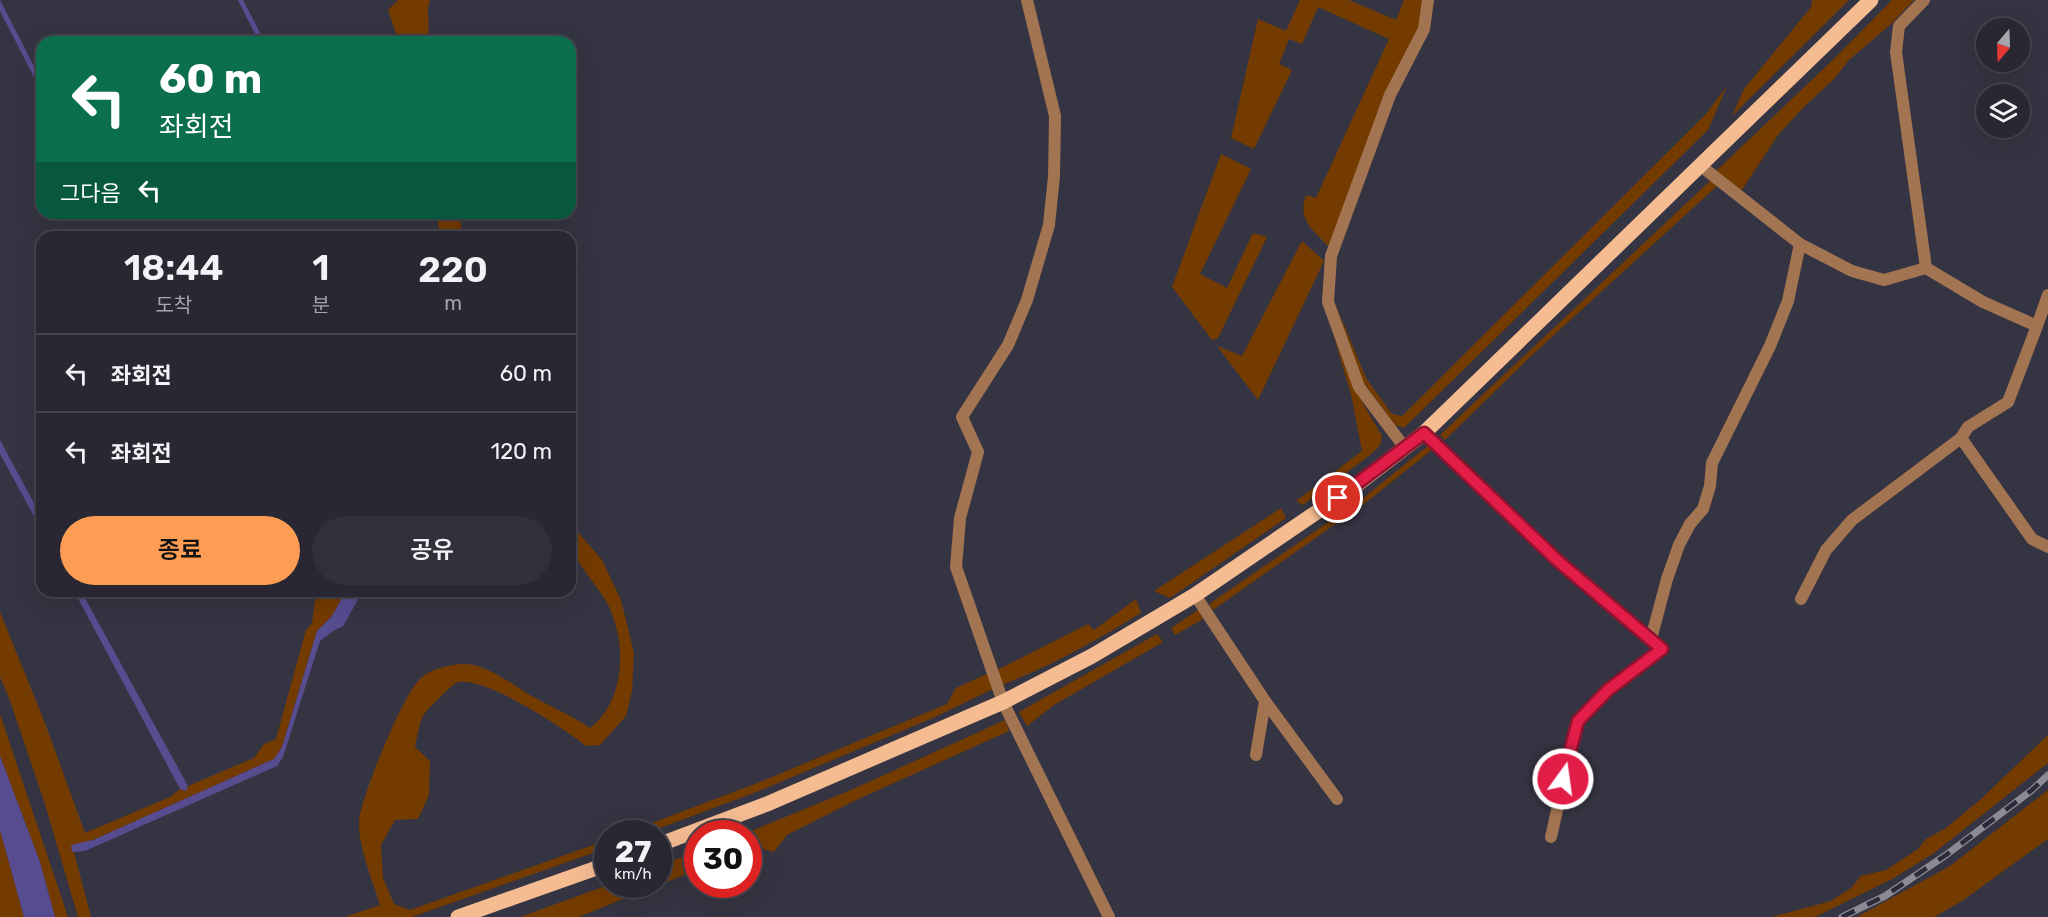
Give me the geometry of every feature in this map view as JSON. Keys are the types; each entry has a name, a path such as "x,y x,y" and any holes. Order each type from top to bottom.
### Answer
{"main road":[{"path":"672,840 767,804 1003,702 1092,656 1195,595 1355,486 1424,433 1871,0"},
{"path":"458,917 594,869"}],"street":[{"path":"1027,0 1055,116 1054,176 1048,225 1027,300 1008,345 962,417 978,452 960,518 956,567 1003,702 1109,917"},
{"path":"1405,448 1359,387 1328,302 1332,256 1390,95 1424,29 1428,0"},
{"path":"1924,0 1899,26 1896,52 1926,268"},
{"path":"1701,166 1800,244 1852,271 1884,280 1926,268 1983,302 2037,326"},
{"path":"1651,639 1679,545 1690,524 1703,509 1710,486 1712,463 1770,346 1788,301 1800,244"},
{"path":"1800,599 1826,550 1852,520 1961,438 1968,427 2007,402 2048,295"},
{"path":"1424,433 1558,561 1662,649 1608,690 1578,721 1551,837"},
{"path":"1961,438 2032,539 2048,547"},
{"path":"1195,595 1265,701 1337,799"},
{"path":"1256,754 1265,701"}],"shaded area":[{"path":"0,0 36,70 36,81 0,11"},
{"path":"238,0 243,0 262,36 256,36"},
{"path":"398,0 430,0 429,36 397,36 388,10"},
{"path":"1300,0 1349,0 1396,20 1404,0 1424,0 1420,27 1329,247 1312,230 1305,218 1306,195 1316,198 1389,39 1318,7 1302,44 1289,39 1279,64 1292,70 1254,149 1231,138 1258,19 1286,31"},
{"path":"1812,0 1849,0 1732,116 1744,89 1811,7"},
{"path":"1892,0 1914,0 1891,24 1849,60 1834,79 1778,135 1742,190 1715,172 1836,57"},
{"path":"1727,86 1708,130 1404,428 1395,425 1363,382 1335,303 1366,378 1392,414 1402,416 1706,114"},
{"path":"1221,154 1251,169 1200,274 1227,288 1253,233 1267,237 1218,338 1212,340 1172,287"},
{"path":"1711,180 1717,186 1531,356 1445,440 1440,435"},
{"path":"438,219 460,219 462,231 439,231"},
{"path":"1302,241 1324,261 1258,400 1217,346 1242,356"},
{"path":"1334,338 1354,388 1382,436 1380,445 1370,455 1303,505 1296,501 1362,451 1351,394"},
{"path":"0,440 36,507 36,520 0,454"},
{"path":"1429,445 1433,449 1364,504 1213,610 1209,604 1362,499"},
{"path":"1281,508 1286,518 1170,598 1154,591"},
{"path":"576,530 602,560 621,600 634,653 632,691 626,716 600,745 586,746 542,716 503,694 468,682 456,683 425,713 418,731 415,747 430,761 429,795 418,819 395,820 381,845 383,878 394,904 410,910 594,845 594,853 412,917 345,917 380,905 363,853 359,831 361,809 383,748 403,706 419,680 434,670 453,665 465,664 482,667 590,728 602,716 611,701 620,668 618,633 606,601 576,558"},
{"path":"77,597 84,597 188,786 186,791 180,789"},
{"path":"317,597 343,597 332,616 317,631 282,747 274,759 93,840 72,845 91,917 78,917 44,801 0,677 0,612 45,723 85,833 170,797 180,789 185,791 188,786 254,758 264,744 276,739 306,630 312,623"},
{"path":"343,597 360,597 343,626 320,641 283,757 277,766 85,851 72,852 71,845 93,840 274,759 282,747 317,631 332,616"},
{"path":"1136,599 1141,613 1073,652 1002,685 997,670 1088,624 1094,630"},
{"path":"1198,610 1203,619 1175,635 1171,628"},
{"path":"1157,634 1163,642 1054,705 1027,726 1019,712"},
{"path":"989,673 993,689 935,717 754,793 672,824 672,820 660,820 760,782 947,704 956,688"},
{"path":"0,714 68,917 55,917 40,862 0,756"},
{"path":"1005,720 1009,731 854,801 787,835 774,852 762,849 762,827 851,790"},
{"path":"2048,735 2048,763 1934,853 1894,878 1815,917 1772,917 1831,901 1851,888 1861,876 1886,870 1918,849 1926,839 1946,828 1981,799"},
{"path":"0,756 40,862 55,917 24,917 0,830"},
{"path":"2048,790 2048,839 1962,901 1934,917 1857,917 1950,866"},
{"path":"0,830 24,917 0,917"},
{"path":"684,856 684,875 672,880 672,861"},
{"path":"594,890 594,898 625,898 579,917 520,917"}],"railway":[{"path":"1842,917 1885,896 1946,855 2032,790 2048,775"}],"route":[{"path":"1338,498 1424,433 1558,561 1662,649 1608,690 1578,721 1563,779"}]}
